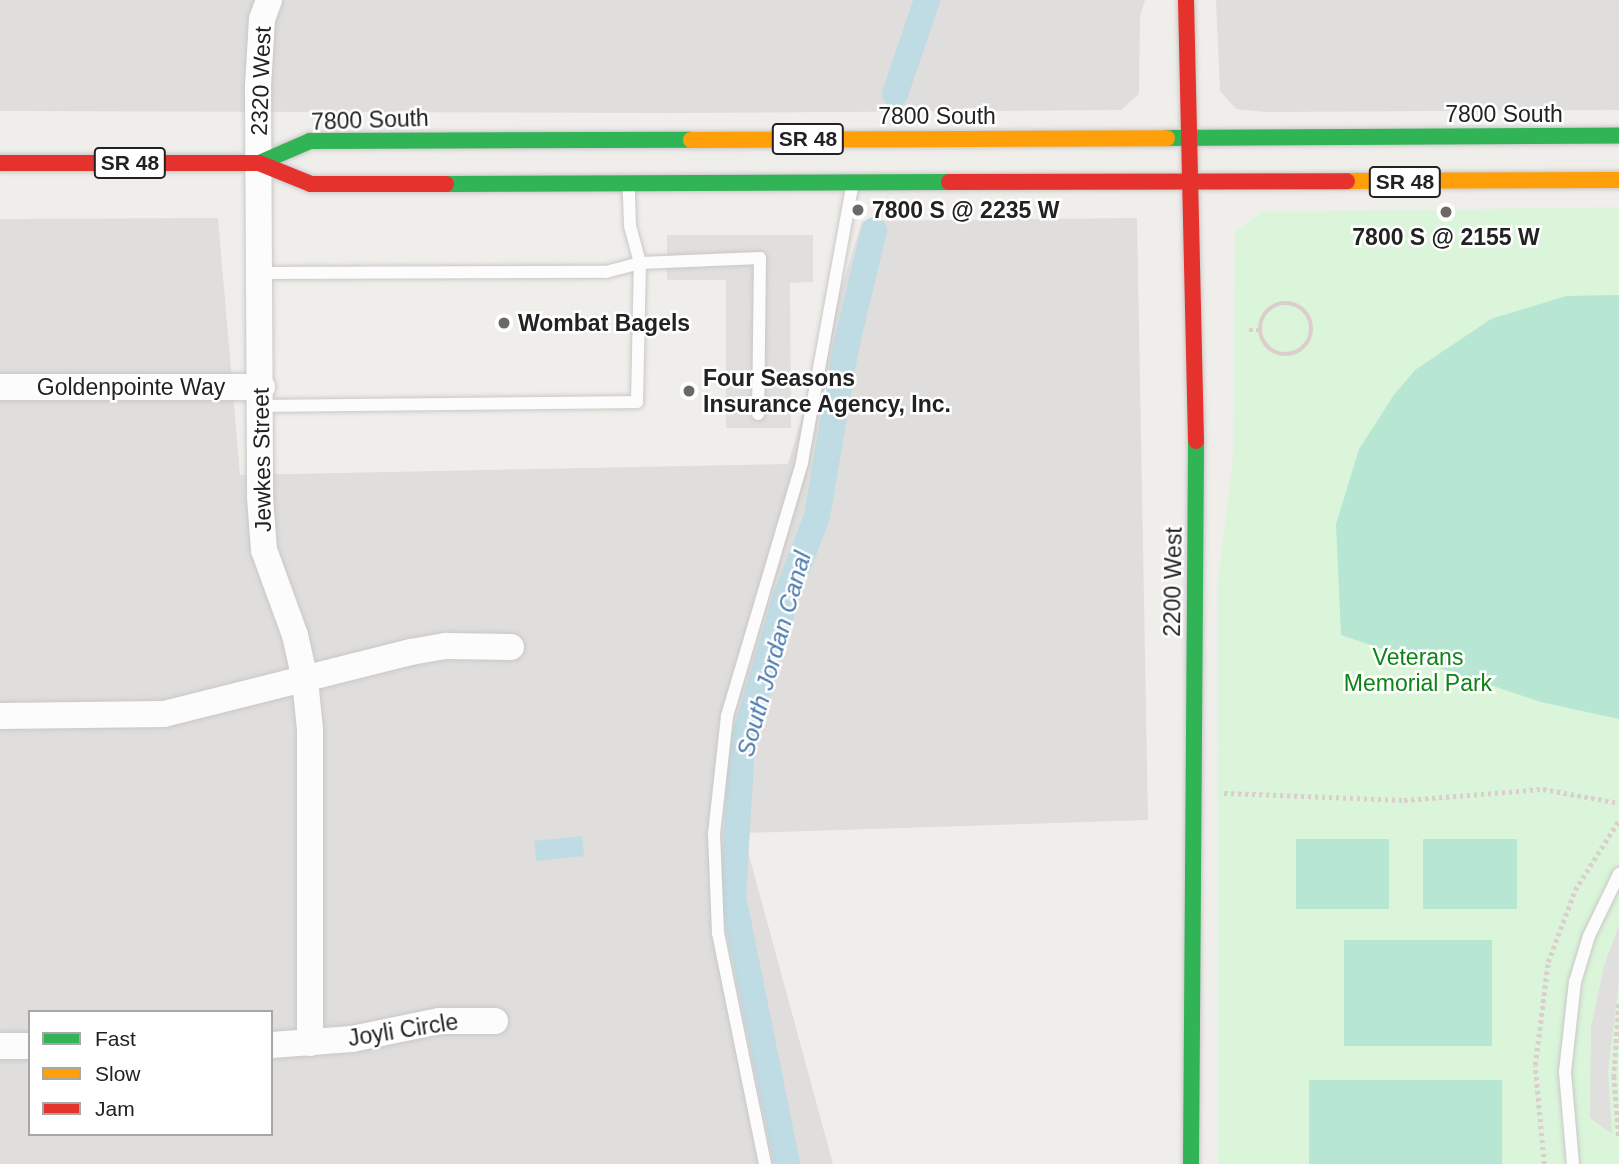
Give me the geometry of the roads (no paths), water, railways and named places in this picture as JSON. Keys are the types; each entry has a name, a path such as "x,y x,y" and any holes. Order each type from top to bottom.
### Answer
{"main road":[{"name":"2200 West","path":"1186,0 1197,470 1191,1164"},
{"name":"7800 South","path":"259,163 310,141 1619,136"},
{"name":"7800 South","path":"0,163 259,163 311,184 1619,180"}],"street":[{"name":"2320 West","path":"259,163 261,36 269,0"},
{"name":"Jewkes Street","path":"259,163 264,550 295,635 305,680 310,729 310,1043"},
{"name":"Goldenpointe Way","path":"0,387 261,396"},
{"path":"0,716 164,714 446,646 511,647"},
{"name":"Joyli Circle","path":"273,1045 310,1043 439,1021 495,1021"},
{"path":"0,1046 28,1046"}],"lane":[{"path":"765,1164 718,933 714,834 727,716 802,462 852,183"},
{"path":"261,396 636,402 640,263 630,225 629,184"},
{"path":"261,273 606,272 640,263 760,258 758,414"},
{"path":"1573,1164 1565,1072 1575,982 1589,936 1619,874"}],"water":[{"path":"582,836 584,856 536,861 534,841"}],"waterway":[{"name":"South Jordan Canal","path":"895,94 927,0"},
{"name":"South Jordan Canal","path":"787,1164 733,896 742,746 785,600 817,516 846,347 874,230"}],"place":[{"name":"7800 S @ 2235 W","path":"858,210"},
{"name":"7800 S @ 2155 W","path":"1446,212"},
{"name":"Wombat Bagels","path":"504,323"},
{"name":"Four Seasons Insurance Agency, Inc.","path":"689,391"}],"park label":[{"name":"Veterans Memorial Park","path":"1418,670"}]}
